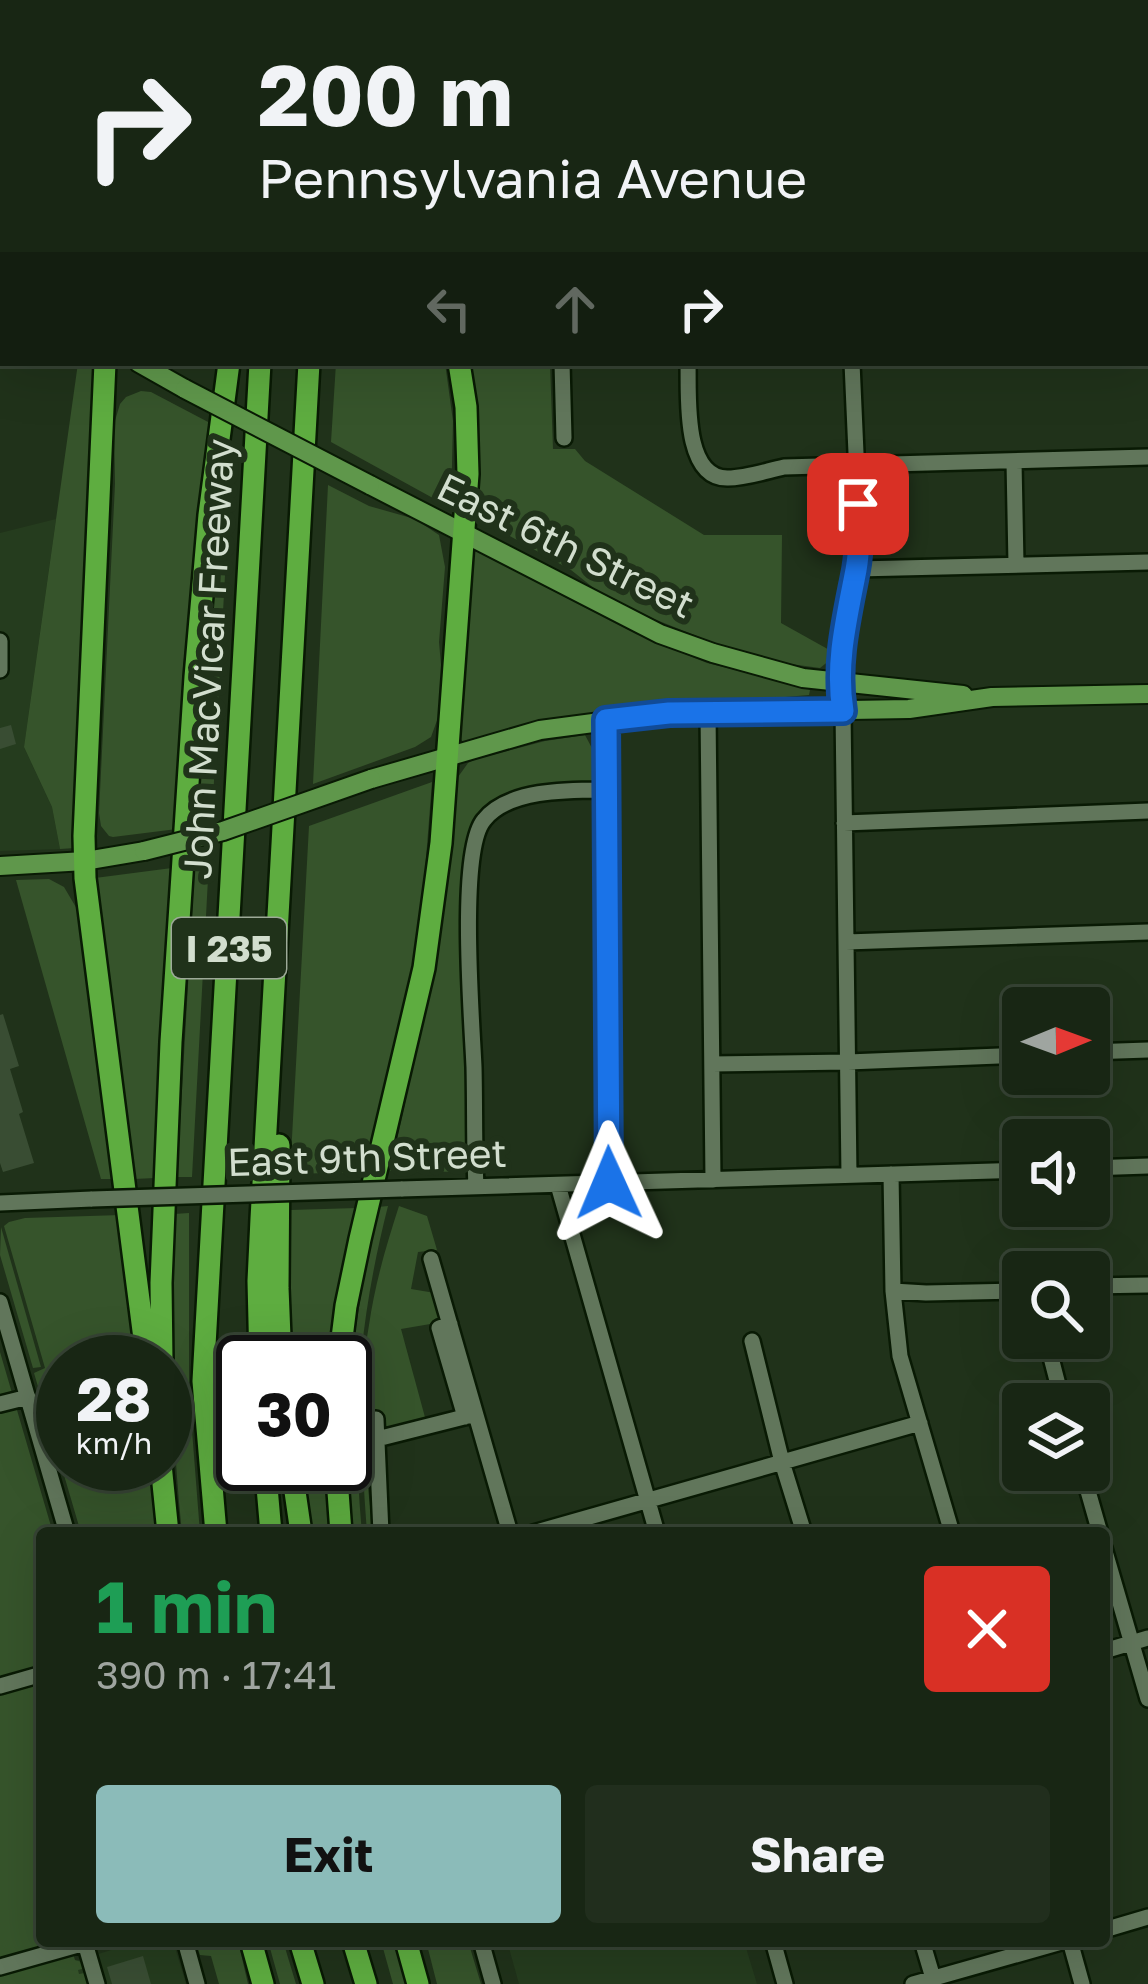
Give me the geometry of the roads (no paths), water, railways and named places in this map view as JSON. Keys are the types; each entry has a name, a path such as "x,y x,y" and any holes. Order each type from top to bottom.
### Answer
{"highway":[{"path":"105,366 85,860 143,1335"},
{"path":"162,1335 171,1042 195,676 229,366"},
{"name":"John MacVicar Freeway","path":"215,1527 203,1381 260,366"},
{"name":"I 235","path":"259,1335 258,1281 309,366"},
{"path":"342,1335 360,1239 424,968 442,843 468,435 459,366"},
{"path":"277,964 280,1335"},
{"path":"164,1491 167,1527"},
{"path":"268,1491 271,1527"},
{"path":"295,1491 300,1527"},
{"path":"339,1491 341,1527"},
{"path":"253,1947 263,1984"},
{"path":"302,1947 313,1984"},
{"path":"355,1947 366,1984"},
{"path":"408,1947 417,1981"}],"main road":[{"name":"East 6th Street","path":"145,366 660,634 758,667 839,683 992,698"},
{"path":"0,866 85,860 208,836 448,756 540,730 606,720 708,712 909,710 992,698 1148,694"}],"street":[{"path":"562,366 564,438"},
{"path":"688,366 694,447 703,467 714,476 728,478 784,467 1148,457"},
{"path":"849,1175 839,683 860,543 852,366"},
{"path":"1014,462 1016,564"},
{"path":"856,569 1148,562"},
{"path":"0,641 0,670"},
{"path":"708,712 713,1180"},
{"path":"606,720 609,1183"},
{"path":"476,1187 470,901 475,836 484,818 504,804 543,793 606,790"},
{"path":"844,823 1148,811"},
{"path":"846,942 1148,932"},
{"path":"1110,1051 1148,1050"},
{"path":"712,1064 1002,1056"},
{"path":"1110,1167 1148,1166"},
{"name":"East 9th Street","path":"0,1203 1002,1171"},
{"path":"891,1174 892,1291 900,1356 950,1527"},
{"path":"558,1185 655,1527"},
{"path":"431,1259 470,1416 508,1527"},
{"path":"1110,1286 1148,1285"},
{"path":"892,1291 1002,1291"},
{"path":"0,1302 65,1527"},
{"path":"752,1341 802,1527"},
{"path":"0,1404 28,1397"},
{"path":"377,1439 470,1416"},
{"path":"376,1419 381,1527"},
{"path":"554,1527 920,1424"},
{"path":"1088,1491 1098,1527"},
{"path":"1110,1563 1140,1640 1148,1699"},
{"path":"1110,1649 1140,1640"},
{"path":"0,1686 36,1677"},
{"path":"1110,1928 1148,1917"},
{"path":"0,1967 70,1947"},
{"path":"89,1947 97,1984"},
{"path":"186,1947 197,1984"},
{"path":"483,1947 493,1984"},
{"path":"774,1947 785,1984"},
{"path":"924,1947 933,1978"},
{"path":"913,1984 1045,1947"},
{"path":"1069,1947 1082,1984"}]}
